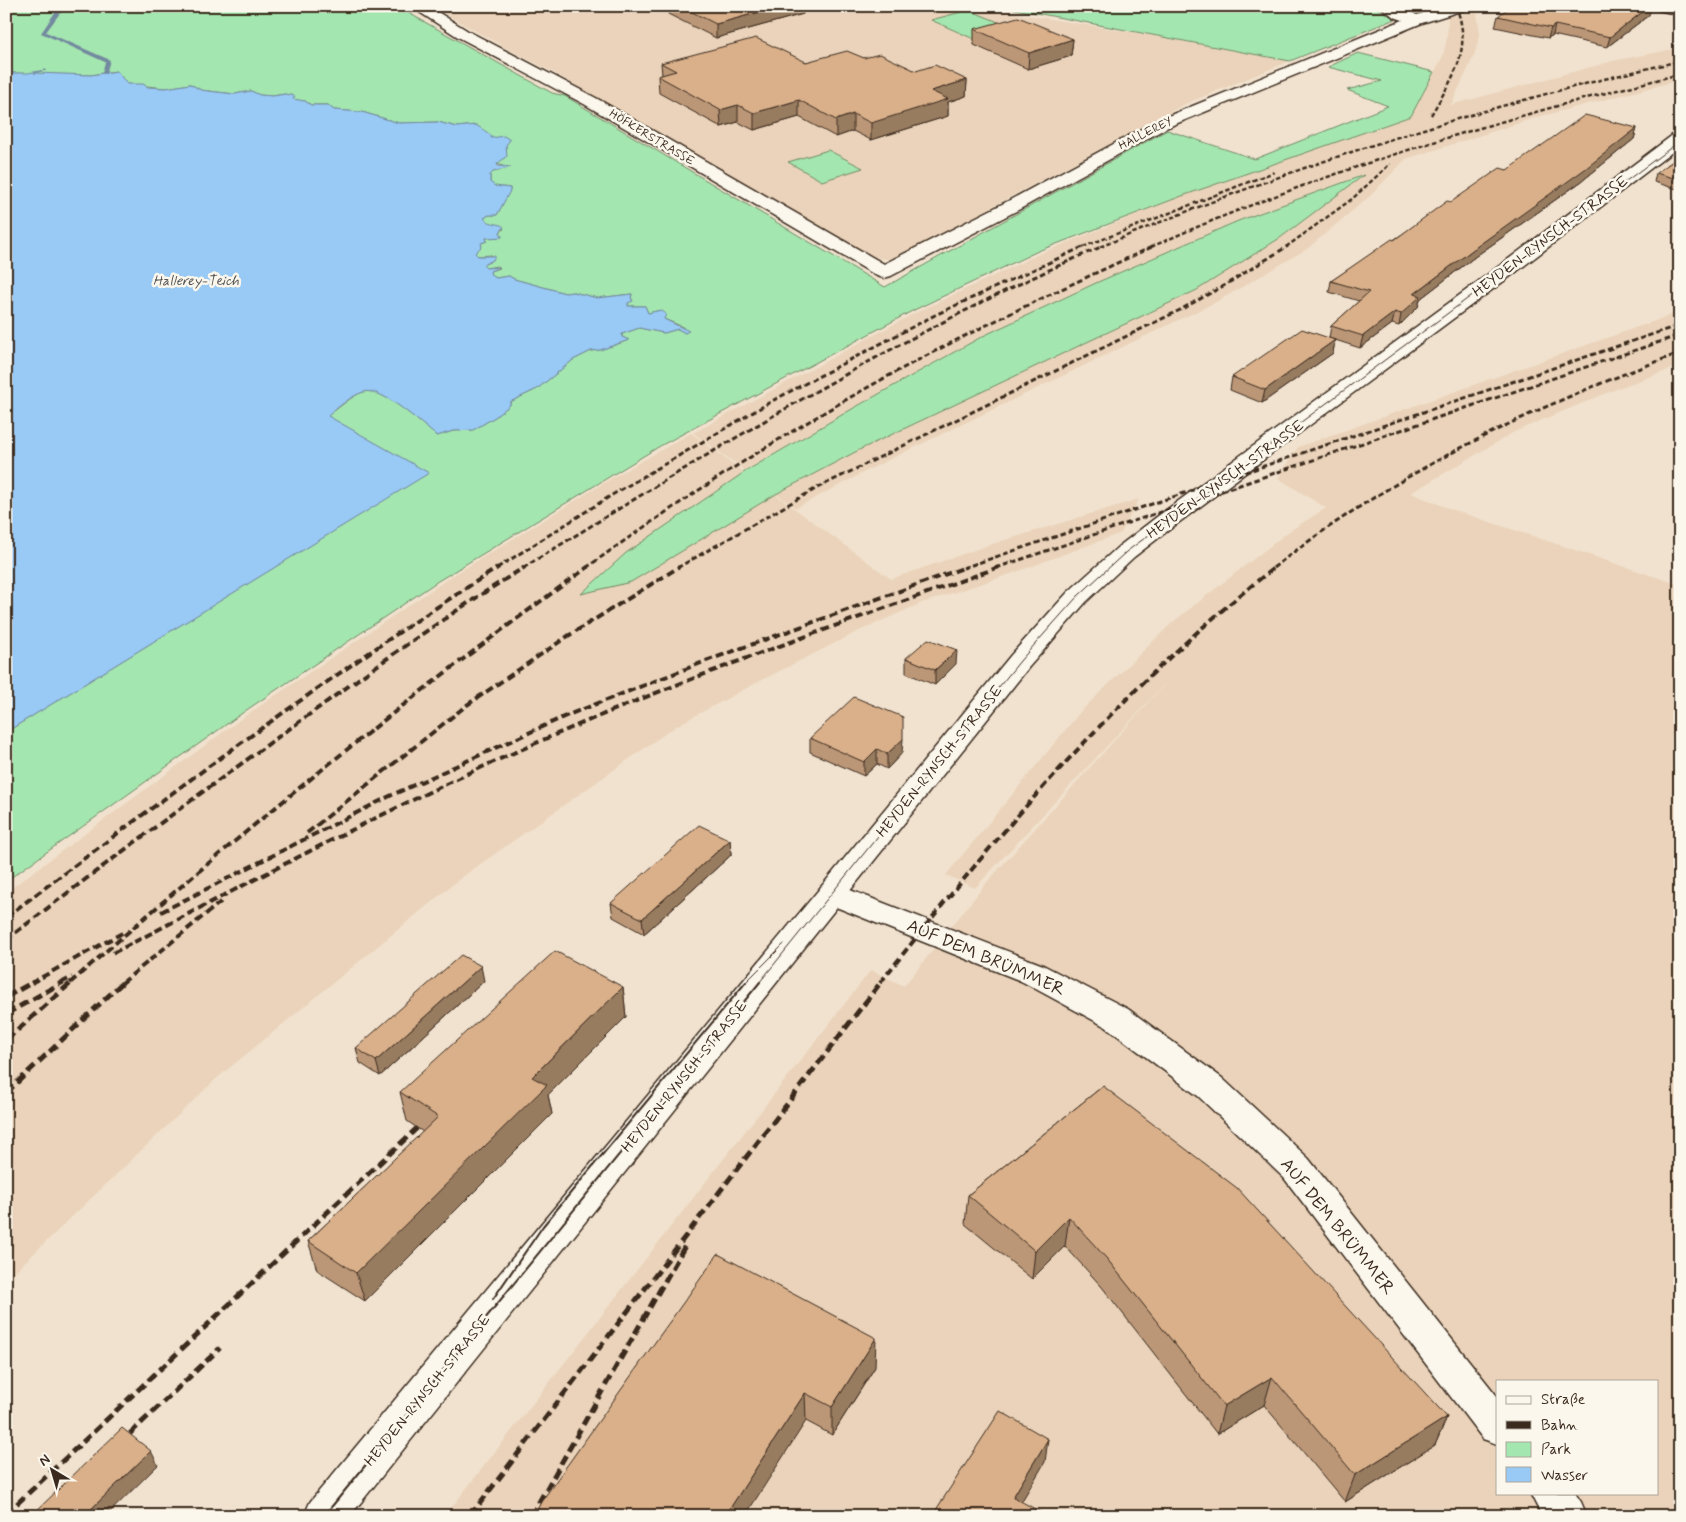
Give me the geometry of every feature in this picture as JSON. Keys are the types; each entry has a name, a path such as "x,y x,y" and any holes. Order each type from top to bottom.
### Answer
{"street":[{"name":"HÖFKERSTRASSE","path":"417,6 463,34 590,101 884,272"},
{"path":"1387,6 1399,14 1417,20"},
{"name":"HALLEREY","path":"884,272 1162,124 1417,20 1462,6"},
{"path":"1659,6 1680,11"},
{"name":"HEYDEN-RYNSCH-STRASSE","path":"324,1516 1020,661 1078,597 1126,552 1505,271 1680,138"},
{"name":"AUF DEM BRÜMMER","path":"832,894 1032,973 1117,1018 1210,1087 1296,1168 1496,1425"},
{"path":"1551,1494 1567,1516"}],"shaded area":[{"path":"431,6 925,6 974,9 1013,13 1149,35 1290,61 1185,104 898,257 884,259 870,256 549,70"},
{"path":"1477,13 1480,34 1474,56 1451,105 1617,60 1680,48 1680,80 1538,117 1406,159 1371,195 1307,249 1218,301 876,466 796,508 776,494 859,450 1197,290 1280,238 1363,175 1238,221 1098,282 983,336 746,471 693,433 913,314 1039,254 1182,196 1411,116 1443,56 1447,38 1448,16"},
{"path":"1680,312 1680,366 1621,387 1514,432 1411,493 1448,508 1680,585 1680,1516 445,1516 871,970 904,986 988,881 1173,675 975,888 946,875 1081,711 1173,622 1288,532 1326,508 1278,478 1298,447"},
{"path":"691,433 891,579 986,546 1139,499 1121,533 1011,574 925,602 912,593 924,602 857,632 676,726 462,877 216,1079 6,1280 6,892 245,716 449,578 612,478"}],"green space":[{"path":"6,6 396,6 552,93 565,96 885,287 1167,130 1255,159 1388,106 1347,90 1382,81 1328,67 1358,53 1434,72 1411,116 1182,196 1038,251 912,311 660,446 438,581 248,709 6,881 6,732 428,473 327,416 358,394 371,392 391,400 437,436 453,431 473,430 495,417 510,405 510,402 537,389 573,360 591,351 600,350 629,340 622,337 622,334 639,328 664,333 678,329 685,333 683,327 664,319 661,310 648,313 645,306 628,306 628,303 633,300 631,298 632,294 597,298 573,292 565,293 509,276 496,278 491,275 490,271 500,268 497,266 486,268 483,265 493,260 492,255 478,256 475,253 482,246 481,243 487,241 486,238 502,237 500,232 504,229 489,223 484,218 489,215 497,215 510,190 510,188 494,186 490,182 490,175 493,172 508,168 497,164 506,153 506,145 509,140 507,138 491,139 476,125 457,127 438,122 399,123 362,112 334,110 328,105 311,105 305,101 295,100 285,94 259,95 251,91 235,94 201,90 190,84 166,88 127,84 116,71 91,75 6,73"},
{"path":"978,6 1374,6 1395,19 1290,61 1004,7"},
{"path":"969,10 1013,28 974,39 931,20"},
{"path":"828,150 863,168 822,181 788,162"},
{"path":"1364,175 1280,238 1197,290 859,450 776,494 631,582 581,594 626,553 746,471 983,336 1098,282 1238,221"}],"water":[{"name":"Hallerey-Teich","path":"46,70 34,73 91,75 117,71 127,84 143,84 148,87 166,88 190,84 201,90 235,94 251,91 260,95 273,96 285,94 295,96 293,99 305,101 311,105 328,105 334,110 362,112 399,123 438,122 457,127 476,125 491,135 491,138 504,136 510,140 506,145 507,156 497,164 498,166 511,167 493,172 490,175 490,182 495,186 510,188 510,191 497,215 489,215 484,218 488,222 504,227 500,232 502,237 486,238 487,241 481,243 482,246 475,253 478,256 495,256 493,260 483,265 486,268 500,267 490,271 491,275 496,278 509,276 565,293 573,292 597,298 632,294 631,298 633,301 628,303 628,306 645,306 648,313 661,310 666,314 664,319 689,331 685,333 678,329 664,333 639,328 622,334 622,337 629,340 600,350 591,351 573,360 537,389 510,402 510,405 495,417 473,430 453,431 437,436 391,400 371,392 363,392 354,396 328,416 429,473 6,732 6,73 28,73"}],"building":[{"path":"680,6 782,6 716,24"},
{"path":"1511,6 1650,6 1610,37 1555,25 1551,28 1498,16"},
{"path":"1018,17 1073,39 1029,53 974,29"},
{"path":"756,38 806,62 847,51 864,58 880,54 916,71 935,65 967,80 931,91 948,99 871,123 853,114 836,120 799,100 754,113 738,105 720,110 658,76 676,71 661,63"},
{"path":"1585,115 1637,128 1585,169 1414,294 1421,296 1401,314 1395,312 1363,336 1331,326 1369,292 1331,281 1392,239 1394,240 1447,201 1451,202 1500,168 1507,170"},
{"path":"1680,156 1680,180 1656,173"},
{"path":"1302,329 1335,340 1265,390 1232,377"},
{"path":"928,639 957,650 935,670 906,658"},
{"path":"854,697 903,717 903,739 887,754 877,749 864,762 810,738"},
{"path":"699,825 730,840 642,919 611,903"},
{"path":"555,951 623,987 532,1077 547,1085 356,1273 308,1241 438,1117 400,1092"},
{"path":"461,955 481,966 376,1061 356,1048"},
{"path":"1103,1086 1237,1188 1447,1417 1355,1475 1272,1377 1224,1406 1107,1259 1069,1217 1035,1251 968,1195"},
{"path":"718,1254 876,1338 832,1407 805,1393 725,1516 534,1516 541,1502"},
{"path":"1000,1411 1048,1439 1013,1497 1048,1516 932,1516"},
{"path":"122,1428 151,1451 84,1516 31,1516"}],"waterway":[{"path":"75,6 58,12 43,33 108,61 104,73"}],"tram line":[{"path":"759,983 1020,661 1077,597 1126,552 1680,141"},
{"path":"746,982 784,944"},
{"path":"493,1299 543,1226 746,982"},
{"path":"324,1516 760,982"}],"railway":[{"path":"1431,115 1453,76 1461,50 1461,22 1456,6"},
{"path":"1100,247 1243,190 1386,141 1531,98 1680,61"},
{"path":"1151,247 1280,194 1412,149 1545,109 1680,74"},
{"path":"1286,247 1352,199 1390,164"},
{"path":"1083,247 1274,172"},
{"path":"497,568 612,495 772,401 935,315 1085,246"},
{"path":"523,568 807,396 953,317 1027,280 1103,246"},
{"path":"586,568 667,511 751,457 879,381 979,329 1154,246"},
{"path":"677,568 817,488 1180,310 1288,246"},
{"path":"963,568 1680,325"},
{"path":"996,568 1680,335"},
{"path":"1273,568 1320,533 1368,501 1468,444 1572,395 1680,353"},
{"path":"6,917 311,693 499,567"},
{"path":"6,940 157,826 363,676 443,620 525,567"},
{"path":"70,983 196,874 324,768 454,666 588,567"},
{"path":"307,833 467,705 568,636 679,567"},
{"path":"161,912 392,795 568,715 706,661 966,567"},
{"path":"113,953 340,836 512,753 624,706 784,644 999,567"},
{"path":"880,983 1017,816 1065,763 1166,661 1219,613 1275,567"},
{"path":"122,983 223,900"},
{"path":"31,983 124,932"},
{"path":"61,983 72,977"},
{"path":"6,997 33,982"},
{"path":"6,1014 63,982"},
{"path":"6,1040 72,982"},
{"path":"6,1093 123,982"},
{"path":"470,1516 881,982"},
{"path":"6,1514 417,1128"},
{"path":"531,1516 686,1244"},
{"path":"119,1444 220,1348"}]}
